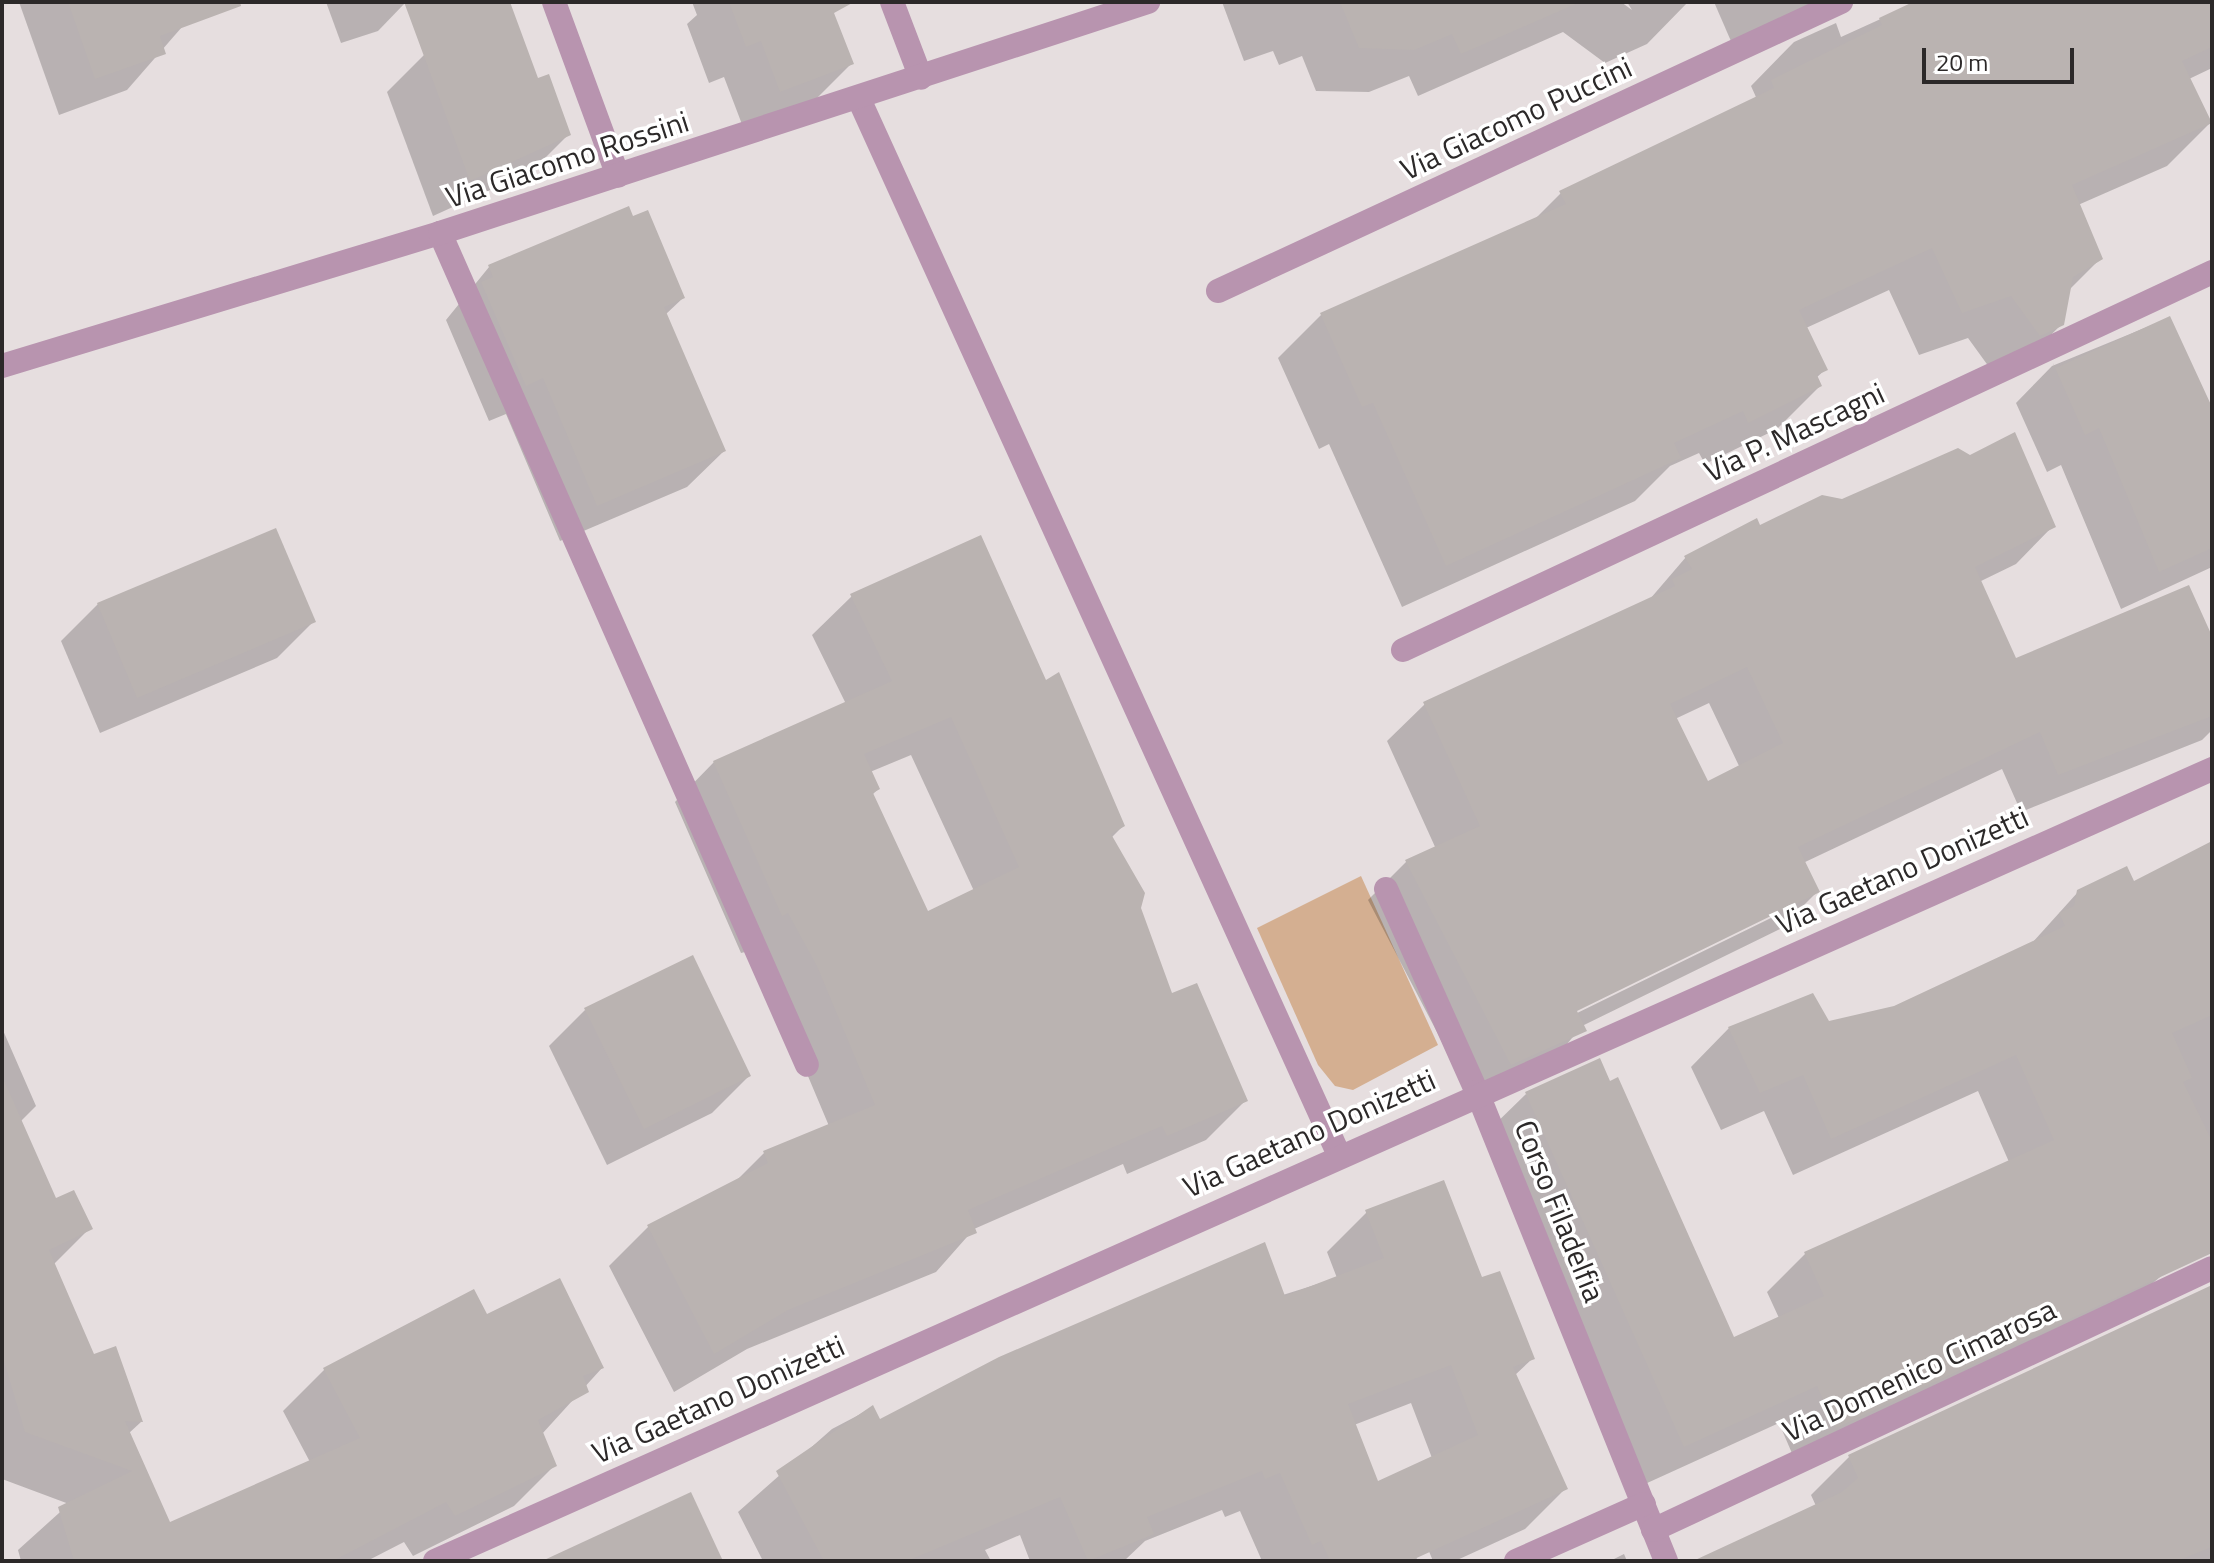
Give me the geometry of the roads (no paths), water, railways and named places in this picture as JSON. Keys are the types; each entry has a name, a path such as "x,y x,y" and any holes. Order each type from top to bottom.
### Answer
{"street":[{"path":"554,2 618,176"},
{"path":"892,2 921,78"},
{"name":"Via Giacomo Rossini","path":"2,366 440,233 859,99 1148,2"},
{"name":"Via Giacomo Puccini","path":"1218,291 1841,2"},
{"path":"859,99 1236,921 1339,1155"},
{"path":"440,233 807,1065"},
{"name":"Via P. Mascagni","path":"1403,650 2212,272"},
{"name":"Via Gaetano Donizetti","path":"435,1561 1477,1092 2212,769"},
{"name":"Corso Filadelfia","path":"1386,889 1477,1092 1666,1561"},
{"name":"Via Domenico Cimarosa","path":"1653,1530 2212,1268"},
{"path":"1516,1561 1644,1504"}]}
